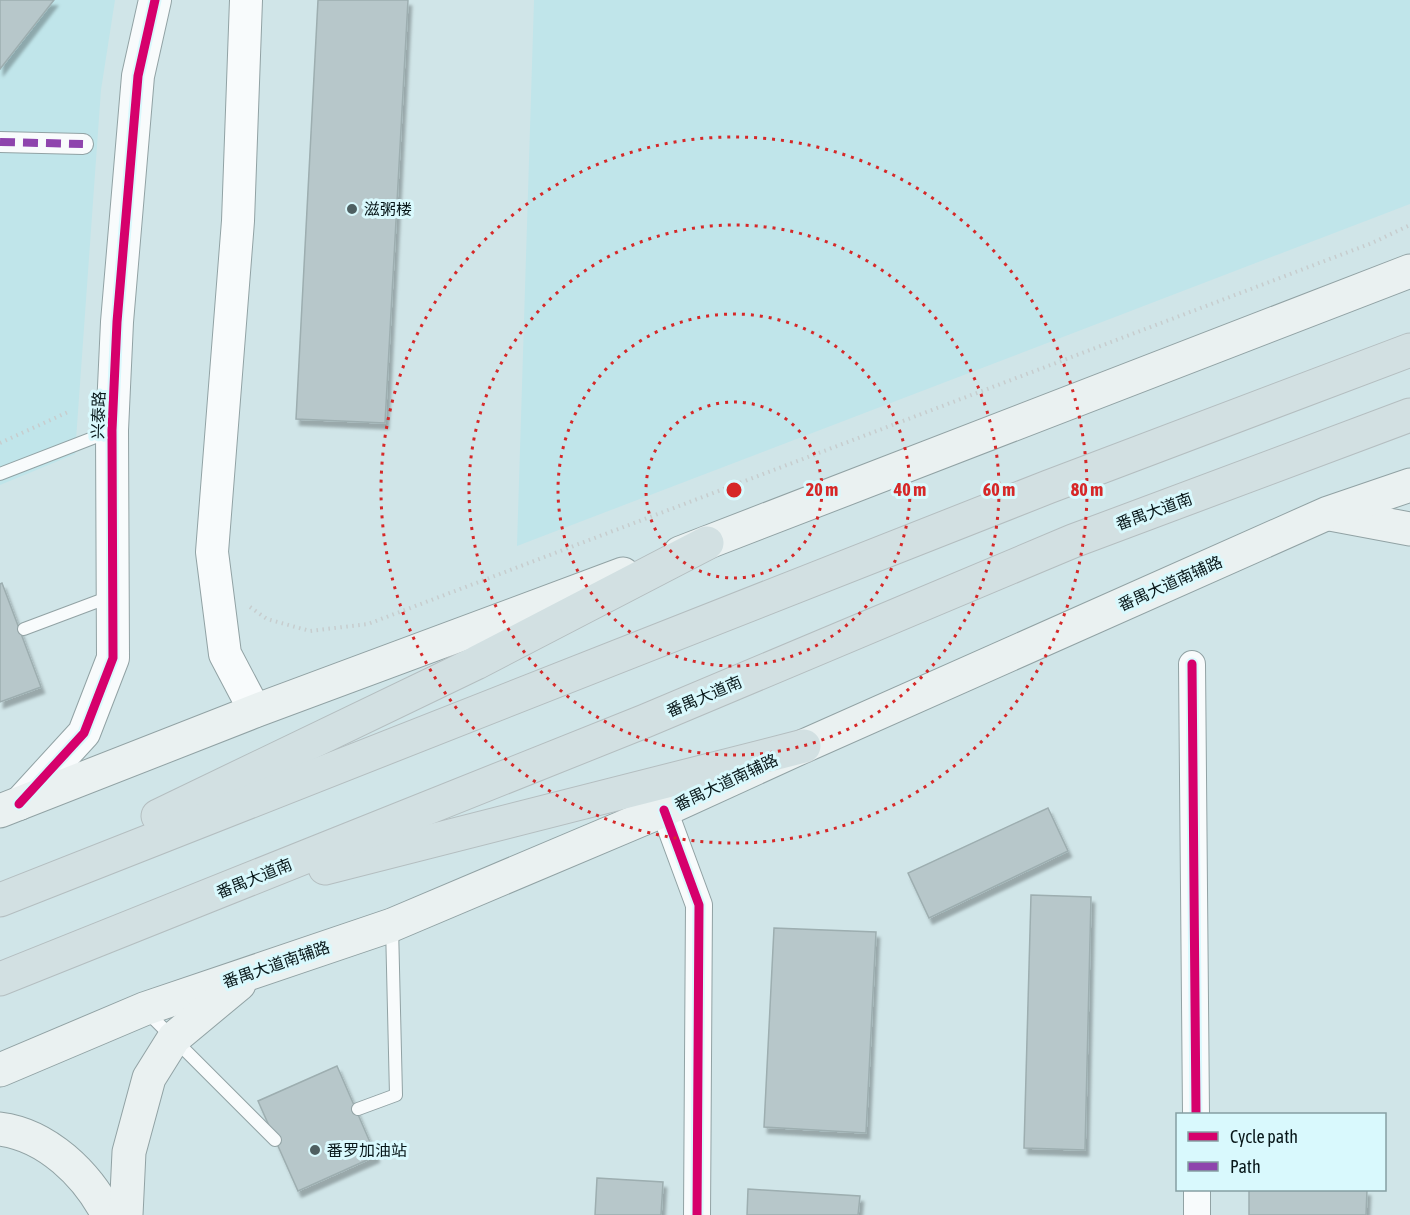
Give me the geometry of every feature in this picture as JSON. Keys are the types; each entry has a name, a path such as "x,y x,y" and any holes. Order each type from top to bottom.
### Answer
{"highway":[{"path":"0,900 1048,487 1410,350"},
{"name":"番禺大道南","path":"0,980 645,721 1073,541 1410,415"},
{"path":"0,893 476,663 706,543"},
{"path":"198,900 804,746"}],"main road":[{"path":"9,808 255,711 706,543 1397,275 1410,258"},
{"name":"番禺大道南辅路","path":"0,1070 144,1009 392,925 664,810 1328,513 1410,485"},
{"path":"1328,513 1410,529"},
{"path":"126,1215 129,1152 149,1078 174,1038 253,973"},
{"path":"0,1129 15,1131 64,1156 101,1201 108,1215"}],"street":[{"name":"兴泰路","path":"9,808 84,733 113,658 112,430 117,322 138,76 155,0"},
{"path":"246,0 238,221 212,552 225,654 255,711"},
{"path":"0,142 83,144"},
{"path":"1192,664 1196,1113"},
{"path":"664,810 699,904 697,1215"},
{"path":"1197,1191 1197,1215"}],"lane":[{"path":"0,474 112,430"},
{"path":"24,629 113,595"},
{"path":"358,1109 396,1095 392,925"},
{"path":"144,1009 275,1140"}],"path":[{"path":"246,604 267,619 310,631 368,624 1372,243 1410,225"},
{"path":"0,443 68,412"}],"shaded area":[{"path":"0,0 115,0 101,90 75,454 0,485"},
{"path":"534,0 1410,0 1410,204 517,546"}],"building":[{"path":"0,0 54,0 0,69"},
{"name":"滋粥楼","path":"318,0 408,0 385,423 296,419"},
{"path":"2,583 41,687 0,702 0,584"},
{"path":"1048,808 1068,851 929,918 908,873"},
{"path":"1031,895 1091,897 1085,1150 1024,1148"},
{"path":"774,928 876,932 866,1133 764,1127"},
{"path":"337,1066 376,1156 298,1191 258,1101"},
{"path":"597,1178 663,1182 661,1215 595,1215"},
{"path":"748,1189 860,1196 858,1215 747,1215"},
{"path":"1249,1191 1367,1191 1366,1215 1249,1215"}],"marked path":[{"path":"0,142 83,144"}],"cycle path":[{"path":"19,804 84,733 113,658 112,430 117,322 138,76 155,0"},
{"path":"1192,664 1196,1113"},
{"path":"664,810 699,905 697,1215"}],"place":[{"name":"滋粥楼","path":"352,209"},
{"name":"番罗加油站","path":"315,1150"}]}
